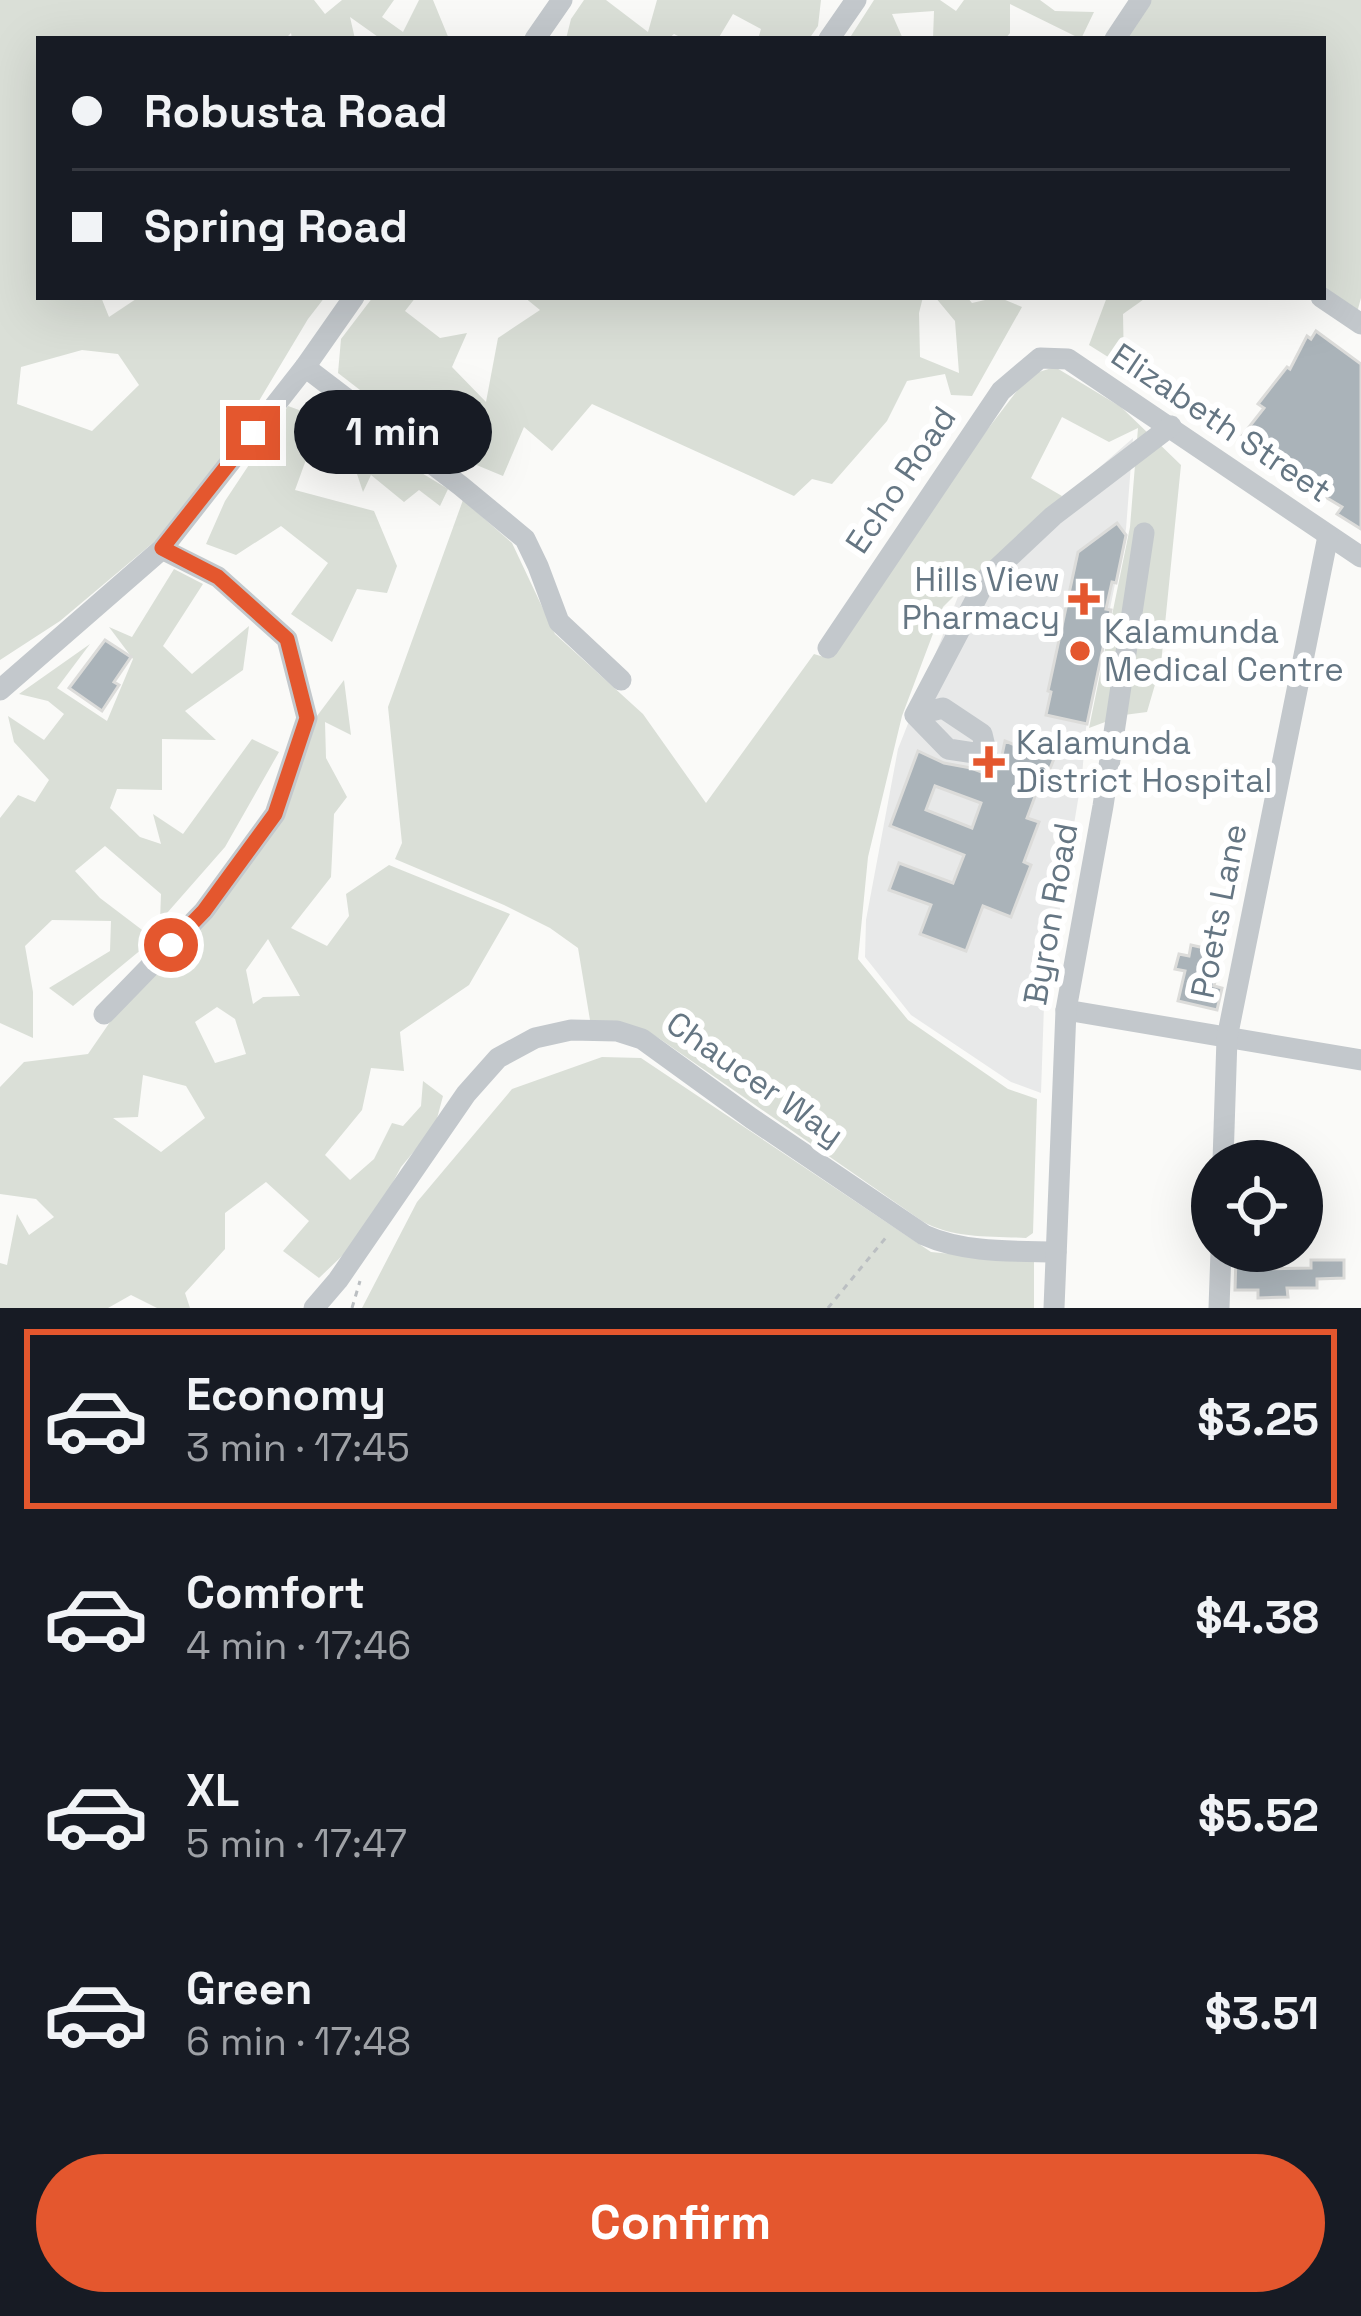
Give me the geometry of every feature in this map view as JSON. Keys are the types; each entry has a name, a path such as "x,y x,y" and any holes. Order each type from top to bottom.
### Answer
{"street":[{"path":"537,36 562,0"},
{"path":"831,36 856,0"},
{"path":"1117,36 1141,0"},
{"path":"0,690 162,548 352,300"},
{"path":"1325,300 1361,324"},
{"name":"Elizabeth Street","path":"1040,358 1068,359 1361,556"},
{"name":"Echo Road","path":"828,648 1001,391 1040,358"},
{"path":"305,367 525,539 559,622 621,680"},
{"path":"915,715 987,578 1053,516 1171,426"},
{"name":"Byron Road","path":"1054,1308 1066,1010 1144,533"},
{"name":"Poets Lane","path":"1224,1140 1227,1038 1328,536"},
{"path":"104,1014 204,911 275,814 307,718 287,639 218,577 162,548"},
{"path":"1066,1010 1361,1060"},
{"name":"Chaucer Way","path":"314,1308 476,1082 499,1058 535,1038 571,1030 617,1031 642,1040 942,1244 1056,1252"},
{"path":"1219,1308 1220,1272"}],"path":[{"path":"828,1308 899,1219"}],"shaded area":[{"path":"0,0 314,0 325,14 342,0 394,0 382,17 403,32 419,0 433,0 448,36 377,36 350,17 354,36 36,36 36,300 102,300 109,317 134,300 323,300 241,431 167,531 60,621 0,660","holes":["82,350 118,354 139,385 92,431 17,404 21,367"]},
{"path":"584,0 606,0 648,32 657,0 821,0 818,26 811,36 759,36 761,29 733,14 720,36 567,36"},
{"path":"874,0 940,0 956,11 964,0 1040,0 1055,11 1094,12 1082,36 1010,4 1008,36 933,36 934,11 892,14 902,36 851,36"},
{"path":"1143,0 1361,0 1361,298 1355,320 1326,299 1326,36 1118,36"},
{"path":"371,300 414,300 405,311 440,338 467,333 452,367 486,402 498,338 540,310 528,300 922,300 920,357 959,373 955,321 938,300 1005,300 1022,307 972,396 951,395 945,374 907,381 887,421 832,484 812,479 794,496 592,404 552,451 524,427 503,476 462,459 451,417 417,434 338,373 341,339"},
{"path":"1106,300 1143,300 1123,314 1124,367 1089,345"},
{"path":"1055,367 1121,407 1181,465 1161,664 1147,712 1089,728 1130,527 1138,428 1109,442 1062,417 1031,478 1062,496 943,607 902,716 868,857 858,959 908,1020 1008,1089 1037,1099 1033,1233 1026,1238 972,1236 922,1221 650,1033 590,1020 578,948 504,905 395,859 402,843 388,707 463,500 512,543 555,634 643,714 706,803 814,654 827,658 1029,375"},
{"path":"288,406 346,427 448,489 440,506 419,490 404,502 371,475 363,492 352,459 311,446 295,490 374,511 397,566 387,593 357,589 332,642 291,614 328,563 281,526 236,555 206,544 225,501"},
{"name":"Kalamunda District Hospital","path":"1133,438 1126,529 1086,728 1044,1005 1041,1093 1011,1082 911,1015 865,957 866,920 898,749 961,589"},
{"path":"174,569 203,584 163,646 192,674 249,626 243,670 185,711 216,740 162,739 162,790 117,789 110,808 140,837 161,844 153,814 183,834 252,739 279,752 225,847 160,921 161,894 105,846 75,871 100,898 154,939 73,1006 49,988 110,951 111,921 52,920 25,946 33,992 33,1038 0,1023 0,818 18,795 35,802 49,780 14,742 8,716 44,740 64,714 48,701 19,694 90,644 57,688 107,721 133,659 109,627 132,637"},
{"path":"344,680 351,735 325,722 326,758 347,797 334,814 331,877 291,928 327,946 349,916 346,894 389,865 510,914 469,985 400,1032 404,1071 371,1068 362,1110 325,1155 350,1180 374,1159 392,1123 403,1126 421,1106 423,1081 443,1096 435,1126 401,1167 366,1233 319,1278 283,1251 309,1221 266,1182 225,1213 225,1249 185,1293 190,1308 157,1308 131,1295 108,1308 0,1308 0,1263 7,1265 17,1214 29,1235 54,1217 36,1199 0,1194 0,1087 24,1062 88,1054 110,1022 215,912 311,724","holes":["268,939 300,996 263,997 253,1004 246,970","217,1007 235,1019 246,1054 215,1063 195,1022","143,1075 186,1086 205,1118 161,1152 113,1118 138,1117"]},
{"path":"602,1057 641,1058 931,1252 1034,1262 1034,1308 362,1308 417,1202 512,1089"}],"building":[{"path":"1316,331 1361,364 1361,529 1337,514 1342,507 1241,446 1246,439 1242,436 1264,408 1258,404 1290,369 1307,336 1311,339"},
{"name":"Kalamunda Medical Centre","path":"1117,523 1126,535 1106,609 1111,610 1087,724 1046,715 1078,552"},
{"path":"105,640 131,657 102,711 69,688"},
{"path":"1005,741 1033,752 1037,743 1057,751 1027,818 1039,822 1024,862 1031,865 1011,917 983,906 966,951 920,934 931,905 889,890 899,863 953,883 964,855 890,826 918,751 992,776","holes":["935,786 981,803 972,828 926,810"]},
{"path":"1191,945 1222,952 1214,986 1222,988 1217,1010 1178,1001 1185,971 1175,969 1179,954 1189,956"},
{"path":"1323,1260 1344,1260 1344,1278 1317,1279 1317,1288 1287,1288 1288,1297 1258,1298 1258,1290 1235,1290 1236,1272 1323,1272"}],"place":[{"name":"Hills View Pharmacy","path":"1084,599"},
{"name":"Kalamunda Medical Centre","path":"1080,651"},
{"name":"Kalamunda District Hospital","path":"989,762"}],"route":[{"path":"171,945 204,911 275,814 307,718 287,639 218,577 162,548 253,433"}]}
